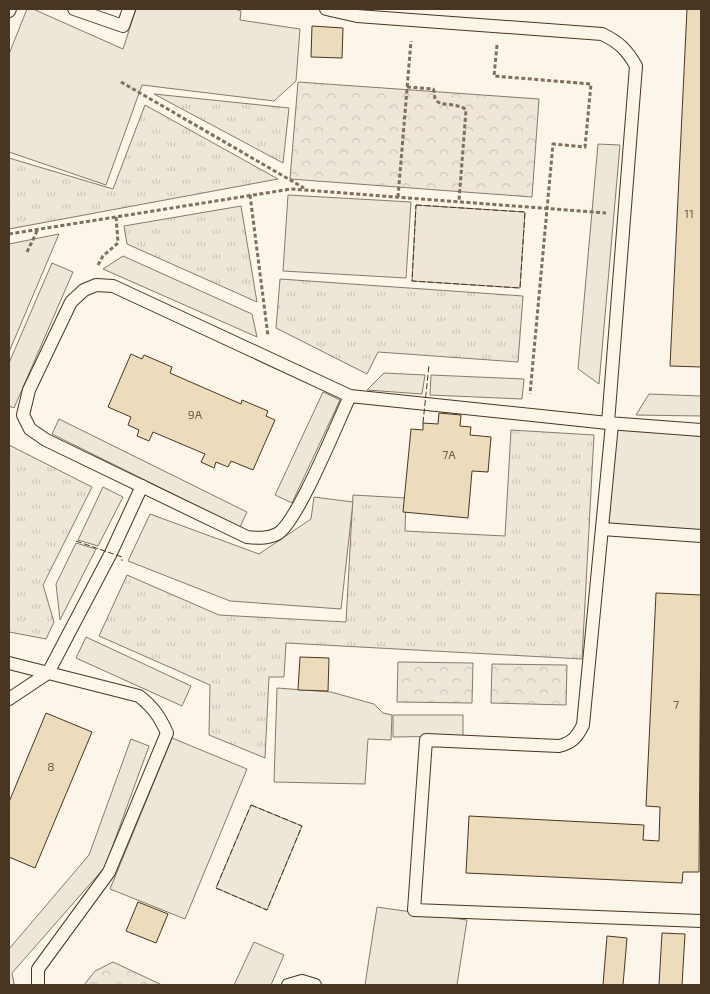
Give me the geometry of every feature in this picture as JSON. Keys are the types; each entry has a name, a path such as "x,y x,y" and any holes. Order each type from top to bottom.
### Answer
{"lane":[{"path":"74,9 123,26 129,9"},
{"path":"326,9 357,16 602,34 617,41 627,51 636,66 602,529 583,725 578,736 569,744 559,746 426,740 414,910 701,922"},
{"path":"350,396 294,516 278,534 260,539 247,537 46,440 30,429 23,415 29,390 71,302 84,290 96,285 112,286 350,396 610,424 701,430"},
{"path":"9,699 48,673 111,553 142,486"},
{"path":"602,529 701,536"},
{"path":"9,662 139,696 161,718 167,733 109,872 38,969 38,985"},
{"path":"288,985 302,981 315,985"}],"path":[{"path":"398,197 412,20"},
{"path":"499,27 494,76 591,84 585,147 553,144 528,415"},
{"path":"121,82 306,190"},
{"path":"407,87 433,89 435,100 439,103 458,105 466,110 459,202"},
{"path":"9,234 290,189 625,214"},
{"path":"250,195 271,359"},
{"path":"84,290 104,256 118,243 116,216"},
{"path":"27,252 38,228"}],"green space":[{"path":"298,82 539,99 532,197 290,179"},
{"path":"154,94 289,108 283,163"},
{"path":"145,105 278,179 9,229 9,158 113,189"},
{"path":"288,195 411,202 406,278 283,271"},
{"path":"416,205 525,212 520,288 412,281"},
{"path":"241,206 257,302 127,244 124,226"},
{"path":"280,279 523,296 518,362 378,352 367,374 276,328"},
{"path":"511,430 594,435 582,659 286,643 284,677 269,677 265,758 209,735 210,685 99,636 127,575 219,615 346,622 353,495 406,498 405,531 505,536"},
{"path":"9,445 92,487 43,585 54,622 46,639 9,632"},
{"path":"398,662 473,663 472,703 397,702"},
{"path":"492,664 567,665 566,705 491,703"},
{"path":"251,805 302,826 267,910 216,888"},
{"path":"113,962 162,985 84,985 95,971"}],"shaded area":[{"path":"27,9 33,9 123,49 136,9 235,9 241,11 240,20 300,29 296,81 274,101 142,85 106,185 9,152 9,54"},
{"path":"598,144 620,145 599,384 578,369"},
{"path":"59,234 9,352 9,244"},
{"path":"123,256 252,314 257,337 103,269"},
{"path":"52,263 73,272 14,408 9,406 9,363"},
{"path":"384,373 425,375 422,394 367,390"},
{"path":"431,375 524,379 522,399 430,395"},
{"path":"323,392 340,400 292,503 275,495"},
{"path":"649,394 701,396 701,416 636,415"},
{"path":"59,419 247,512 240,527 52,434"},
{"path":"616,427 701,434 701,531 609,524"},
{"path":"103,487 123,497 98,546 78,540"},
{"path":"314,497 353,502 341,609 230,601 128,561 150,514 259,554 311,519"},
{"path":"76,543 96,549 60,620 56,584"},
{"path":"86,637 191,686 182,706 76,658"},
{"path":"277,688 331,692 374,704 383,713 392,715 391,740 368,739 365,784 274,782"},
{"path":"393,715 463,715 463,736 393,737"},
{"path":"172,738 247,769 185,919 110,889"},
{"path":"131,739 149,746 105,867 12,973 14,984 17,985 9,985 9,949 89,855"},
{"path":"377,907 467,920 457,985 365,985"},
{"path":"254,942 284,955 271,985 234,985"}],"building":[{"path":"687,9 701,9 701,367 670,366"},
{"path":"312,26 343,28 342,58 311,57"},
{"path":"131,354 142,359 144,355 172,367 170,373 241,404 242,400 268,411 266,416 275,420 253,470 231,461 228,467 216,462 214,468 201,462 205,454 153,432 149,441 137,436 139,430 128,425 131,417 108,407"},
{"path":"439,413 461,415 460,426 471,427 470,435 491,437 488,472 472,471 468,518 403,512 411,429 423,430 423,423 438,424"},
{"path":"656,593 701,595 699,872 683,872 682,883 466,873 469,816 644,825 643,840 659,841 660,807 646,806"},
{"path":"300,657 329,658 328,691 298,690"},
{"path":"46,713 92,732 35,868 9,857 9,802"},
{"path":"138,902 168,914 156,943 126,931"},
{"path":"662,933 685,934 682,985 659,985"},
{"path":"607,936 627,938 623,985 603,985"}],"fence":[{"path":"416,205 525,212 520,288 412,281 416,205"},
{"path":"423,423 429,365"},
{"path":"76,541 122,557 122,561"},
{"path":"251,805 302,826 267,910 216,888 251,805"}]}
